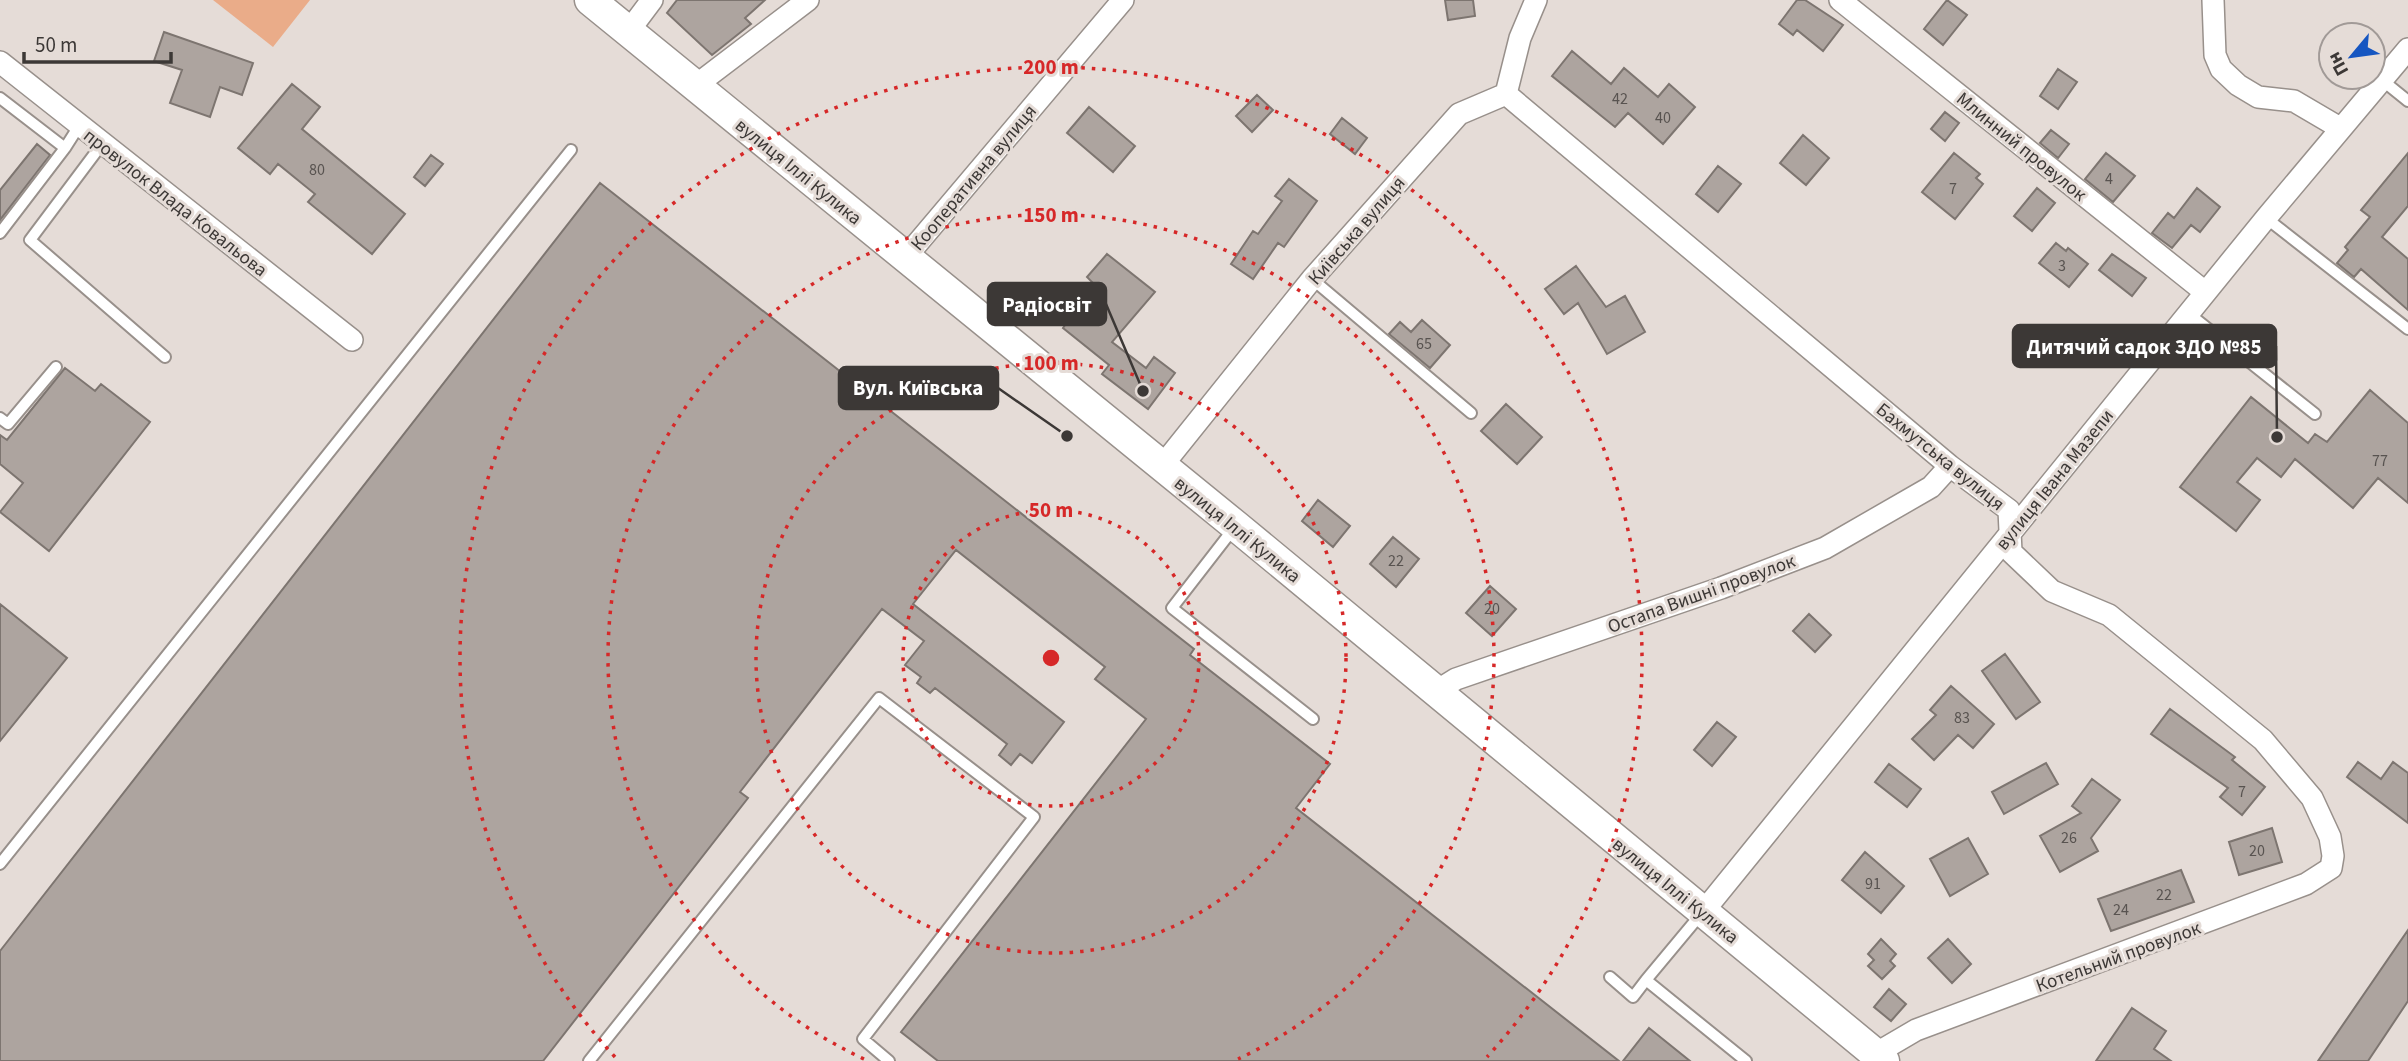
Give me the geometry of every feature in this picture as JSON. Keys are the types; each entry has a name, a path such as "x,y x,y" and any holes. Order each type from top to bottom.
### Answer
{"street":[{"name":"вулиця Іллі Кулика","path":"590,0 1236,526 1879,1057"},
{"path":"628,32 652,0"},
{"path":"695,86 808,0"},
{"name":"Кооперативна вулиця","path":"905,258 1123,0"},
{"path":"1506,94 1520,38 1536,0"},
{"name":"Млинний провулок","path":"1840,0 2205,292"},
{"path":"2213,0 2215,55 2221,69 2238,85 2258,97 2294,101 2340,128"},
{"name":"вулиця Івана Мазепи","path":"2387,74 2408,49"},
{"name":"провулок Влада Ковальова","path":"0,62 352,340"},
{"name":"вулиця Івана Мазепи","path":"1703,912 2205,292 2372,91"},
{"name":"Київська вулиця","path":"1162,466 1312,279 1459,114 1506,94"},
{"name":"Бахмутська вулиця","path":"1506,94 1951,466 2009,510 2011,552 2052,591 2109,615 2263,740 2312,799 2330,837"},
{"name":"Остапа Вишні провулок","path":"1435,692 1456,679 1721,588 1825,548 1931,488 1951,466"},
{"name":"Котельний провулок","path":"1879,1057 1916,1030 2159,942 2306,884 2331,868 2333,856 2330,837"}],"lane":[{"path":"2387,84 2408,101"},
{"path":"0,98 65,148"},
{"path":"0,233 79,126"},
{"path":"102,144 30,240 165,357"},
{"path":"0,864 570,150"},
{"path":"2266,218 2408,329"},
{"path":"1312,279 1471,413"},
{"path":"2188,313 2315,414"},
{"path":"0,418 8,424 56,367"},
{"path":"1236,526 1172,608 1313,719"},
{"path":"589,1061 880,698 1034,817 863,1039 890,1061"},
{"path":"1610,977 1633,997 1703,912"},
{"path":"1646,981 1746,1061"}],"shaded area":[{"path":"213,0 310,0 273,47"}],"building":[{"path":"677,0 765,0 745,18 751,24 712,55 667,13"},
{"path":"1445,0 1473,0 1475,16 1448,20"},
{"path":"1797,0 1805,0 1843,25 1823,51 1797,30 1793,35 1779,24"},
{"path":"1947,0 1967,15 1943,45 1924,29"},
{"path":"164,32 253,63 242,95 220,87 210,117 170,103 182,70 154,61"},
{"path":"1572,51 1611,84 1624,68 1658,97 1669,84 1695,107 1663,144 1628,113 1615,127 1552,76"},
{"path":"2058,69 2077,82 2058,109 2040,96"},
{"path":"292,84 320,107 302,129 405,214 372,254 308,202 315,194 278,164 270,174 238,148"},
{"path":"1257,95 1273,110 1252,132 1236,116"},
{"path":"1089,107 1135,146 1113,172 1067,133"},
{"path":"1945,112 1959,123 1945,141 1931,129"},
{"path":"1342,118 1367,138 1355,154 1330,134"},
{"path":"2051,130 2069,144 2058,158 2040,143"},
{"path":"1803,135 1829,158 1806,185 1780,163"},
{"path":"37,144 50,155 0,220 0,190"},
{"path":"1954,153 1980,174 1976,178 1983,184 1955,219 1922,192"},
{"path":"2106,153 2135,176 2113,202 2085,179"},
{"path":"2408,153 2408,206 2382,237 2408,259 2408,310 2361,269 2354,277 2337,263 2348,250 2345,247 2370,217 2361,210"},
{"path":"431,155 443,164 425,186 414,177"},
{"path":"1718,166 1741,184 1718,212 1696,194"},
{"path":"1289,179 1317,201 1284,247 1278,243 1253,279 1231,264 1253,231 1258,234 1282,201 1275,196"},
{"path":"600,183 1194,649 1190,655 1330,764 1296,808 1619,1061 938,1061 901,1032 1146,719 1095,679 1105,667 956,550 913,604 1064,722 1032,763 1020,754 1011,765 999,755 1007,744 935,688 930,693 917,683 921,677 905,665 924,641 882,609 740,792 748,798 543,1061 0,1061 0,951"},
{"path":"2037,188 2055,203 2032,231 2014,216"},
{"path":"2197,188 2220,207 2200,232 2191,225 2172,248 2152,233 2168,213 2174,218"},
{"path":"2056,243 2066,251 2068,248 2088,264 2069,287 2039,263"},
{"path":"1107,254 1155,292 1112,342 1146,368 1154,357 1175,373 1148,409 1102,374 1109,365 1063,328 1094,284 1087,277"},
{"path":"2112,254 2146,278 2132,296 2099,270"},
{"path":"1576,266 1606,307 1625,296 1645,332 1607,354 1578,303 1564,314 1545,289"},
{"path":"1422,320 1450,345 1430,368 1389,334 1400,322 1411,332"},
{"path":"65,368 95,391 101,384 150,422 49,551 0,512 23,483 0,464 0,435 7,440"},
{"path":"2370,390 2408,423 2408,503 2378,478 2353,508 2295,459 2281,477 2257,458 2237,482 2260,500 2236,531 2180,487 2251,397 2308,443 2315,434 2327,442"},
{"path":"1506,404 1542,437 1517,464 1481,431"},
{"path":"1318,500 1350,526 1333,547 1302,521"},
{"path":"1393,537 1419,559 1396,587 1370,564"},
{"path":"1490,586 1516,609 1492,636 1466,613"},
{"path":"0,604 67,658 0,741"},
{"path":"1809,614 1831,635 1815,652 1793,631"},
{"path":"2005,654 2040,702 2016,719 1982,671"},
{"path":"1951,686 1994,724 1973,748 1958,735 1934,760 1912,739 1936,715 1930,710"},
{"path":"2170,709 2235,757 2232,760 2265,787 2242,815 2220,797 2228,788 2151,734"},
{"path":"1717,722 1736,737 1712,766 1694,750"},
{"path":"2358,762 2381,779 2393,762 2408,773 2408,823 2347,777"},
{"path":"2046,763 2058,784 2004,814 1992,792"},
{"path":"1889,764 1921,789 1907,807 1875,782"},
{"path":"2092,779 2120,800 2091,838 2098,851 2060,872 2040,836 2081,813 2072,806"},
{"path":"2272,828 2282,862 2239,875 2229,842"},
{"path":"1968,838 1988,874 1950,896 1930,859"},
{"path":"1865,852 1904,886 1881,913 1842,880"},
{"path":"2181,870 2194,902 2111,931 2098,899"},
{"path":"2408,930 2408,1001 2368,1061 2318,1061"},
{"path":"1881,939 1896,954 1890,961 1895,966 1882,979 1868,966 1874,960 1868,954"},
{"path":"1948,939 1971,964 1952,983 1928,958"},
{"path":"1889,989 1906,1004 1891,1021 1874,1007"},
{"path":"2132,1008 2166,1031 2154,1049 2171,1061 2096,1061"},
{"path":"1649,1028 1690,1061 1623,1061"}],"place":[{"name":"Радіосвіт","path":"1143,391"},
{"name":"Вул. Київська","path":"1067,436"},
{"name":"Дитячий садок ЗДО №85","path":"2277,437"}]}
